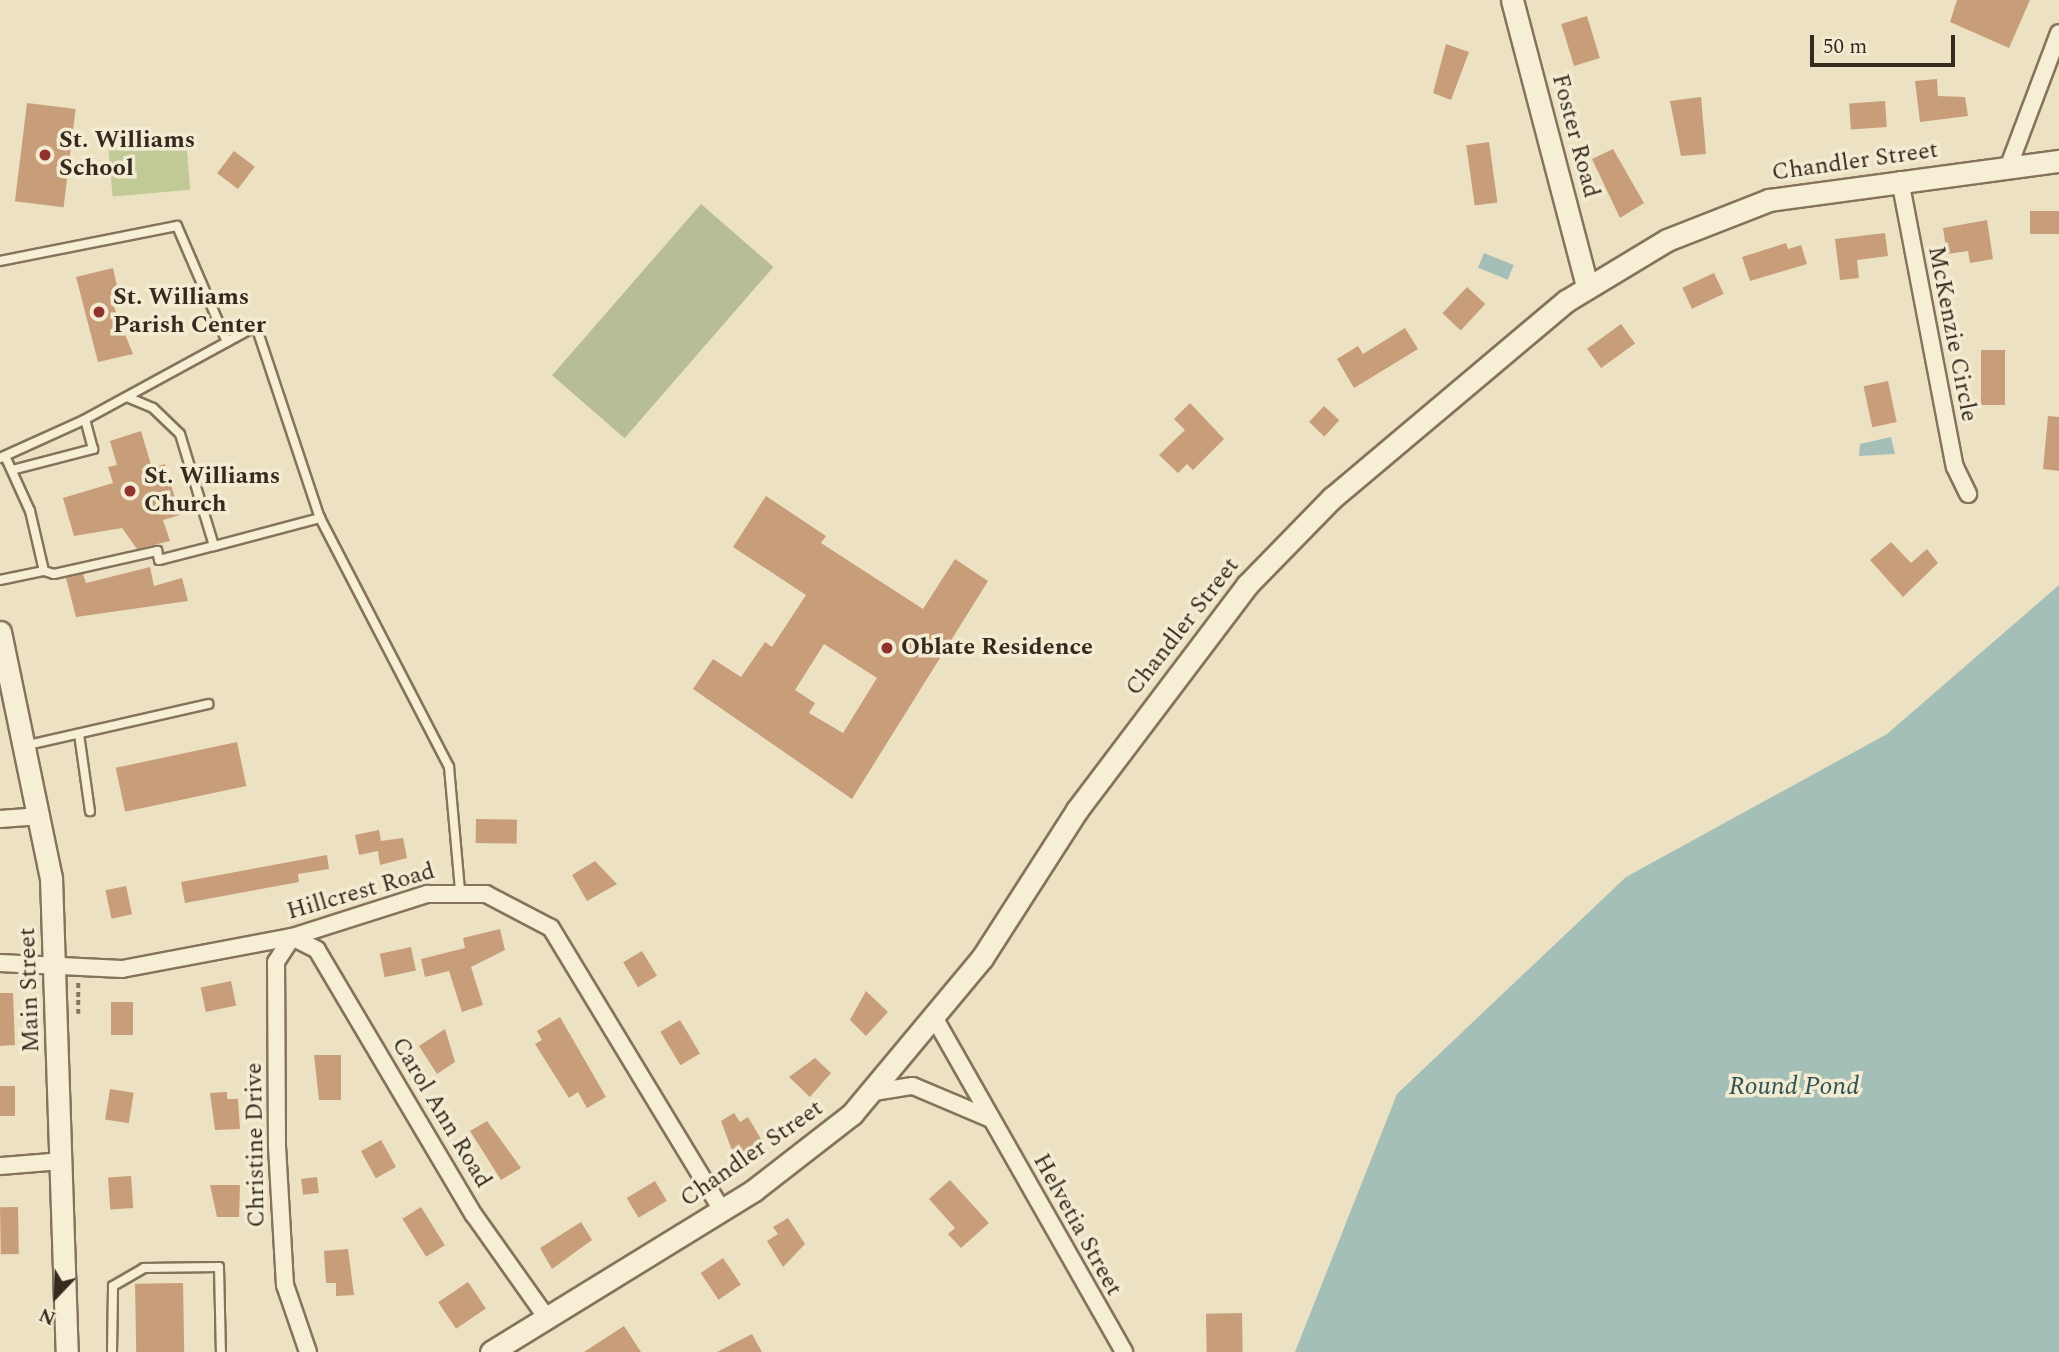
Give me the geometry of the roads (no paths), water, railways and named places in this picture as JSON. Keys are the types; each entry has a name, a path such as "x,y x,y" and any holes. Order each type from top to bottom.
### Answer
{"main road":[{"name":"Foster Road","path":"1512,0 1587,285"},
{"name":"Chandler Street","path":"491,1352 722,1210 825,1138 874,1092 982,958 1077,810 1247,585 1332,498 1587,285 1737,210 1809,191 2059,161"},
{"name":"Main Street","path":"0,632 28,746 41,817 57,964 67,1352"}],"street":[{"path":"2008,168 2059,33"},
{"name":"McKenzie Circle","path":"1900,180 1955,467 1968,494"},
{"path":"0,819 41,817"},
{"name":"Hillcrest Road","path":"0,963 122,969 292,937 398,901 460,890 508,901 551,928 722,1210"},
{"name":"Carol Ann Road","path":"292,937 317,950 474,1215 547,1318"},
{"name":"Christine Drive","path":"292,937 276,962 277,1147 285,1284 308,1352"},
{"name":"Helvetia Street","path":"935,1018 1124,1352"},
{"path":"874,1092 913,1086 991,1119"},
{"path":"0,1166 62,1161"}],"lane":[{"path":"0,261 177,226 227,342"},
{"path":"44,571 30,510 12,470 3,457 85,419 256,326 320,517 449,767 460,890"},
{"path":"127,397 153,408 180,434 214,545"},
{"path":"12,470 93,449 85,419"},
{"path":"0,580 44,571 54,574 157,551 159,560 320,517"},
{"path":"28,746 208,704"},
{"path":"79,734 90,811"},
{"path":"112,1352 113,1286 144,1268 219,1268 220,1352"}],"water":[{"path":"1484,253 1514,265 1508,280 1478,268"},
{"path":"1891,437 1895,454 1859,456 1860,444"},
{"name":"Round Pond","path":"2059,585 2059,1352 1295,1352 1397,1094 1626,877 1887,734"}],"place":[{"name":"St. Williams School","path":"45,155"},
{"name":"St. Williams Parish Center","path":"99,312"},
{"name":"St. Williams Church","path":"130,491"},
{"name":"Oblate Residence","path":"887,648"}]}
